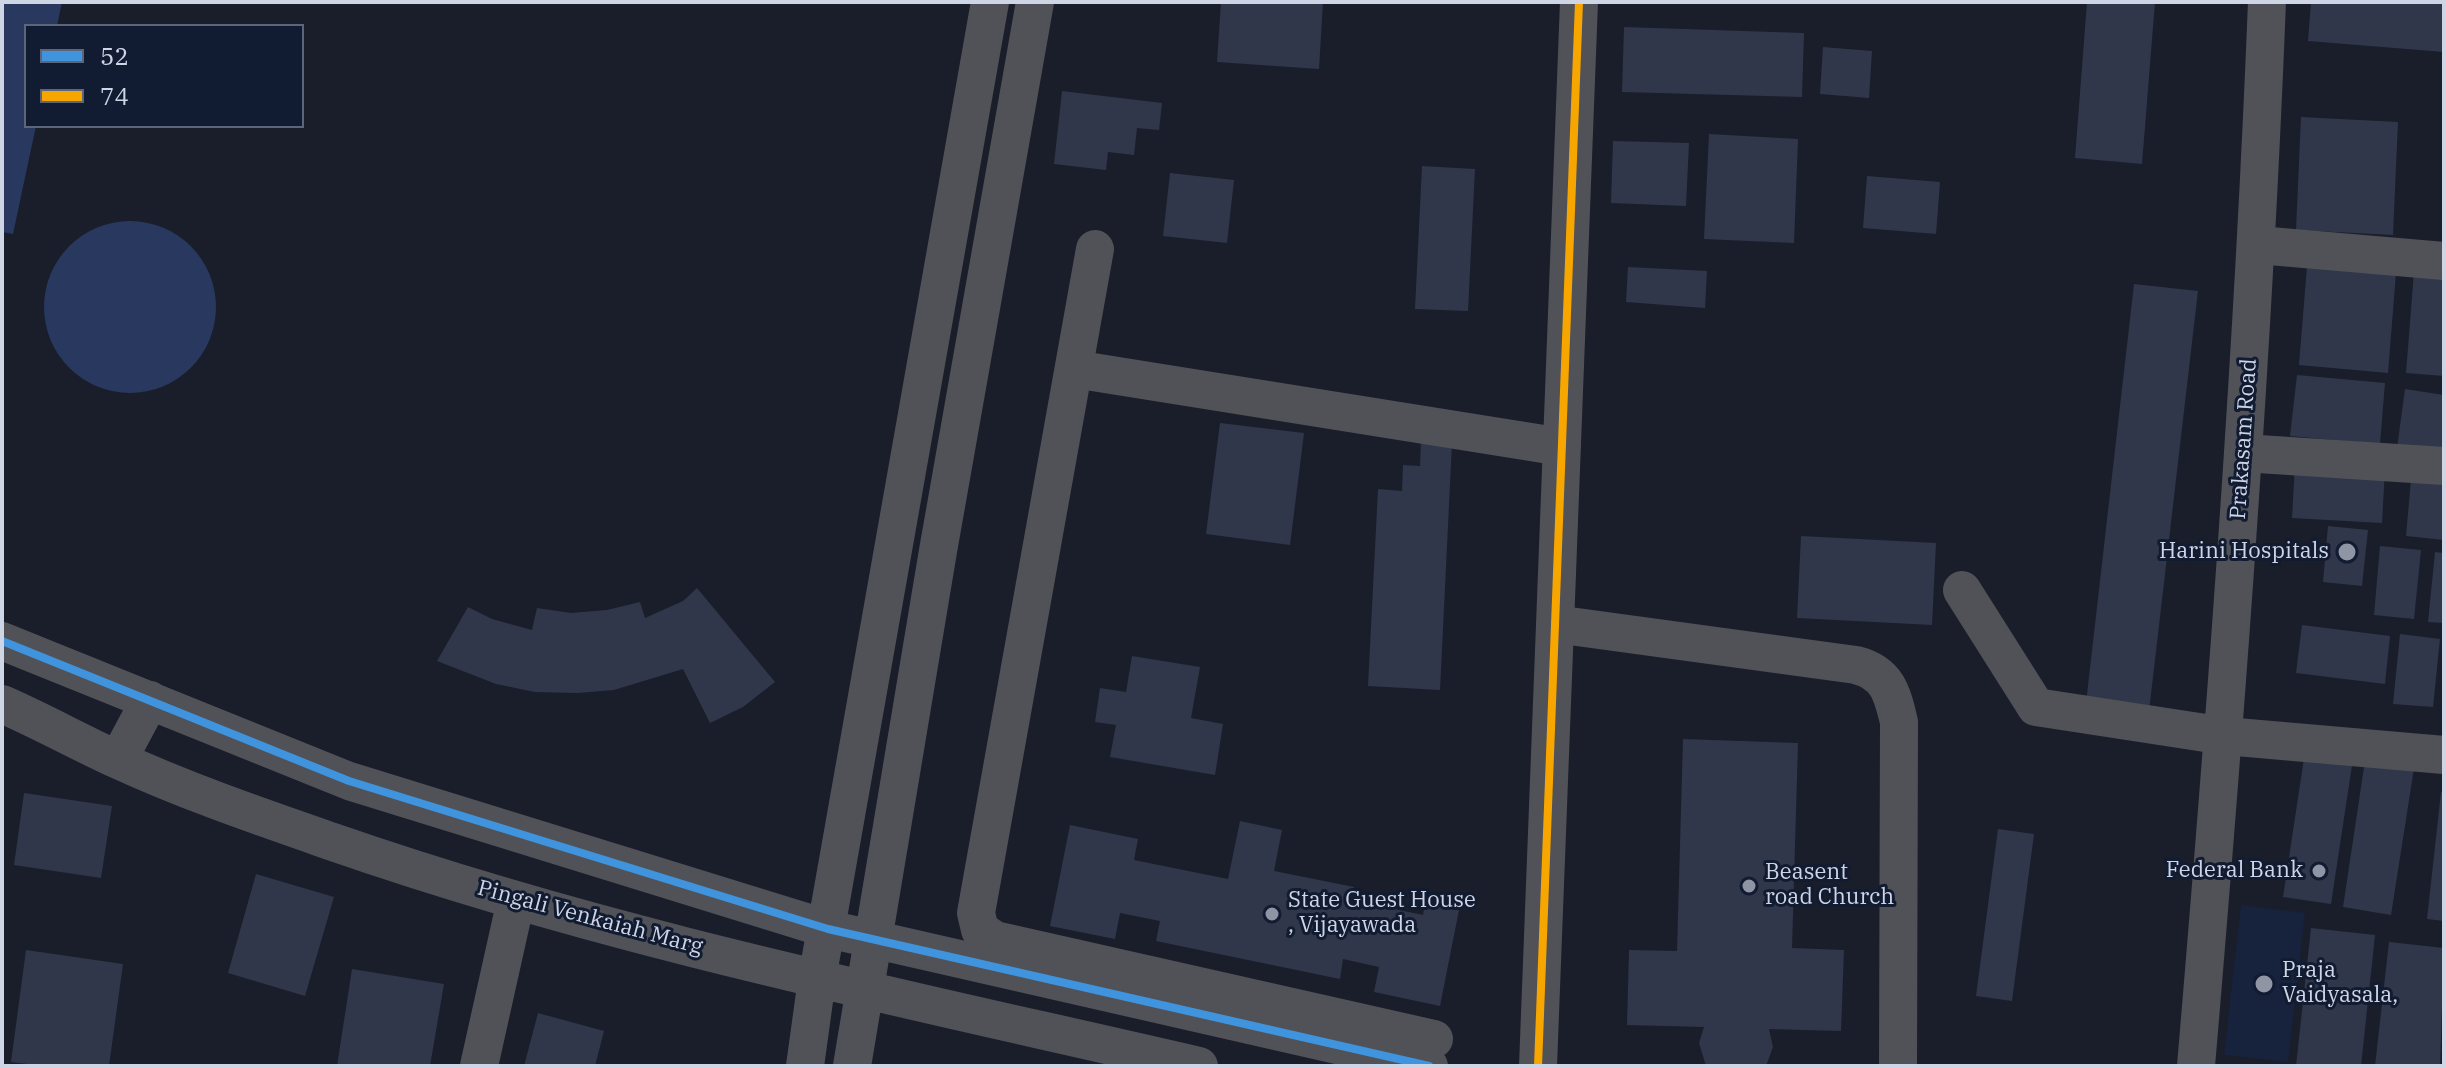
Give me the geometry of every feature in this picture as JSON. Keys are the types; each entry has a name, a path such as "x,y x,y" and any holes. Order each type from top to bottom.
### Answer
{"street":[{"path":"805,1066 817,979 990,2"},
{"path":"852,1066 1035,2"},
{"path":"1538,1066 1579,2"},
{"name":"Prakasam Road","path":"2196,1066 2225,736 2258,245 2267,2"},
{"path":"2258,245 2444,261"},
{"path":"1095,249 976,913 980,930 995,940 1432,1053"},
{"path":"1074,369 1562,447"},
{"path":"2243,453 2444,466"},
{"path":"1962,590 2036,707 2225,736 2444,755"},
{"path":"1555,624 1856,665 1873,670 1885,679 1899,722 1898,1066"},
{"path":"2,641 349,781 828,929 1432,1053"},
{"path":"118,760 150,700"},
{"name":"Pingali Venkaiah Marg","path":"2,704 118,760 333,842 516,900 817,979 1199,1066"},
{"path":"479,1066 516,900"}],"shaded area":[{"path":"2,2 62,2 57,24 24,24 24,128 36,128 13,234 2,232"},
{"path":"130,221 163,228 191,246 209,274 216,307 209,340 191,368 163,386 130,393 97,386 69,368 51,340 44,307 51,274 69,246 97,228"},
{"name":"Praja Vaidyasala,","path":"2241,905 2305,913 2288,1062 2224,1055"}],"building":[{"path":"1221,2 1323,2 1319,69 1217,62"},
{"path":"2087,2 2155,2 2142,164 2075,158"},
{"path":"2311,2 2444,2 2444,52 2308,41"},
{"path":"1624,27 1804,33 1802,97 1622,92"},
{"path":"1823,47 1872,51 1869,98 1820,94"},
{"path":"1062,91 1162,103 1159,130 1137,128 1134,155 1108,152 1106,170 1054,164"},
{"path":"2301,117 2398,122 2393,235 2296,230"},
{"path":"1709,134 1798,139 1794,243 1704,239"},
{"path":"1613,141 1689,143 1686,206 1611,203"},
{"path":"1422,166 1475,169 1468,311 1415,309"},
{"path":"1170,173 1234,180 1227,243 1163,236"},
{"path":"1867,176 1940,182 1936,234 1863,228"},
{"path":"2307,266 2396,273 2388,373 2299,365"},
{"path":"1628,267 1707,271 1705,308 1626,302"},
{"path":"2414,272 2444,275 2444,376 2406,373"},
{"path":"2134,284 2198,291 2149,711 2086,703"},
{"path":"2297,375 2385,383 2380,444 2290,436"},
{"path":"2405,389 2444,395 2444,454 2397,448"},
{"path":"1220,423 1304,433 1290,545 1206,534"},
{"path":"1421,441 1452,443 1440,690 1368,686 1378,489 1402,491 1403,465 1420,466"},
{"path":"2295,464 2385,469 2382,523 2292,518"},
{"path":"2412,468 2444,471 2444,540 2406,536"},
{"path":"2328,526 2368,530 2362,586 2323,582"},
{"path":"1801,536 1936,543 1932,625 1797,618"},
{"path":"2380,546 2421,550 2414,619 2374,615"},
{"path":"2435,552 2444,553 2444,623 2428,622"},
{"path":"697,588 775,682 743,707 710,723 683,669 614,690 535,692 496,684 437,661 468,607 492,619 532,630 537,608 571,613 607,610 640,602 645,618 683,601"},
{"path":"2302,625 2390,636 2385,684 2296,673"},
{"path":"2400,634 2440,639 2433,707 2393,704"},
{"path":"1132,656 1200,667 1191,718 1223,724 1215,775 1110,757 1116,725 1095,722 1100,688 1126,692"},
{"path":"1683,739 1798,743 1792,948 1844,950 1841,1031 1769,1029 1773,1047 1766,1066 1706,1066 1699,1043 1704,1027 1627,1025 1629,950 1677,951"},
{"path":"2306,745 2354,752 2331,904 2283,897"},
{"path":"2366,754 2415,762 2391,915 2343,907"},
{"path":"2441,792 2444,792 2444,921 2427,919"},
{"path":"24,793 112,806 101,878 14,865"},
{"name":"State Guest House , Vijayawada","path":"1240,821 1282,830 1274,871 1354,887 1351,900 1423,915 1425,904 1459,910 1440,1006 1374,992 1379,967 1343,959 1340,979 1156,941 1160,921 1120,913 1115,939 1050,926 1070,825 1138,839 1134,860 1228,879"},
{"path":"1998,829 2034,834 2012,1001 1976,996"},
{"path":"256,874 334,897 305,996 228,973"},
{"path":"2311,928 2375,935 2361,1066 2296,1066"},
{"path":"2389,942 2444,948 2440,1066 2375,1066"},
{"path":"26,950 123,964 109,1066 42,1066 11,1062"},
{"path":"352,969 444,984 430,1066 337,1066"},
{"path":"538,1013 604,1031 595,1066 524,1066"}],"transit line":[{"name":"74","path":"1538,1066 1579,2"},
{"name":"52","path":"2,641 349,781 828,929 1429,1066"}],"place":[{"name":"Harini Hospitals","path":"2347,552"},
{"name":"Federal Bank","path":"2319,871"},
{"name":"Beasent road Church","path":"1749,886"},
{"name":"State Guest House , Vijayawada","path":"1272,914"},
{"name":"Praja Vaidyasala,","path":"2264,984"}]}
